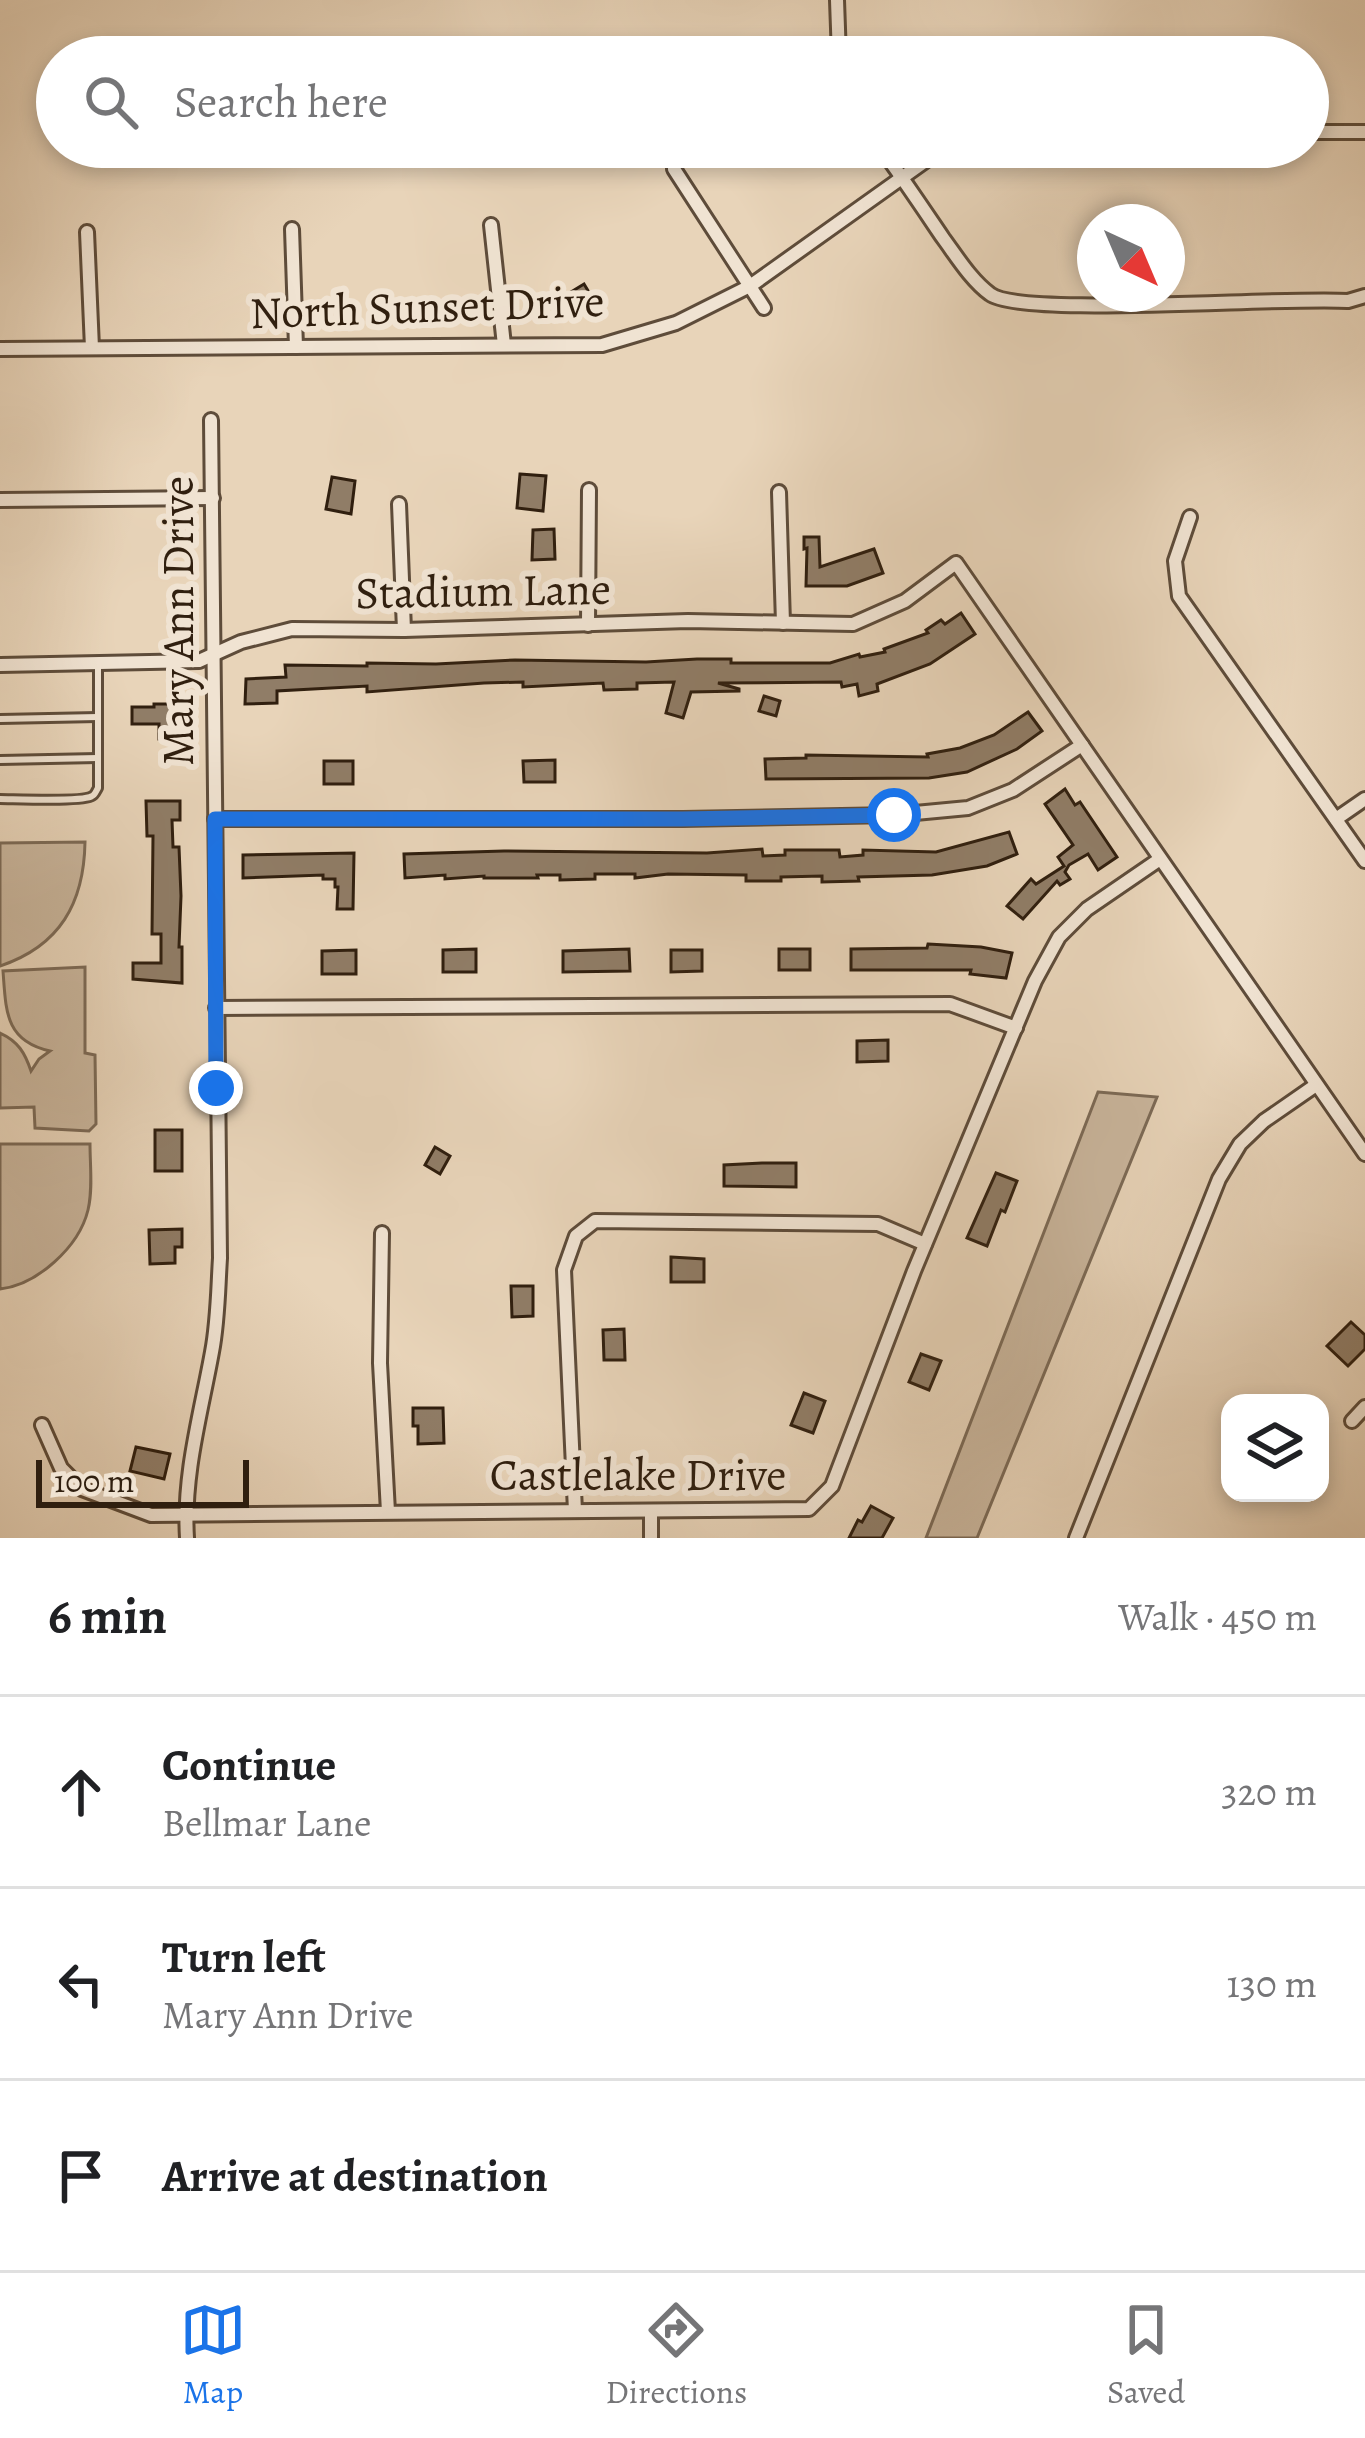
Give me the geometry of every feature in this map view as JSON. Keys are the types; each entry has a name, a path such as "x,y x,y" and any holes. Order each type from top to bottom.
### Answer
{"street":[{"path":"837,0 838,36"},
{"path":"1329,132 1365,132"},
{"path":"895,168 956,254 995,299 1132,304 1348,301 1365,296"},
{"name":"North Sunset Drive","path":"0,349 602,345 676,323 750,286 914,168"},
{"path":"674,169 764,308"},
{"path":"491,225 504,345"},
{"path":"292,229 296,347"},
{"path":"87,232 92,348"},
{"name":"Mary Ann Drive","path":"187,1538 185,1512 214,1346 220,1258 211,420"},
{"path":"588,625 589,490"},
{"path":"779,491 783,623"},
{"path":"0,500 213,498"},
{"path":"399,504 404,630"},
{"path":"1190,517 1175,562 1179,596 1365,861"},
{"name":"Stadium Lane","path":"0,665 199,661 241,642 292,629 688,621 853,624 905,602 956,563 1082,746"},
{"path":"215,819 682,819 912,813 968,808 1013,790 1082,746 1365,1154"},
{"path":"1336,819 1365,799"},
{"name":"Castlelake Drive","path":"43,1425 62,1468 82,1489 151,1515 809,1509 832,1486 925,1244 1035,981 1059,937 1088,909 1160,859"},
{"path":"216,1008 950,1004 1016,1028"},
{"path":"1081,1536 1219,1179 1240,1144 1316,1085"},
{"path":"575,1511 564,1270 576,1236 595,1221 878,1224 925,1244"},
{"path":"382,1233 380,1363 388,1512"},
{"path":"1352,1421 1365,1407"},
{"path":"650,1511 651,1538"}],"lane":[{"path":"0,799 92,797 98,788 98,664"},
{"path":"0,719 98,717"},
{"path":"0,760 98,758"}],"shaded area":[{"path":"85,842 80,884 65,919 38,947 0,966 0,843"},
{"path":"85,967 85,1053 95,1055 96,1124 89,1131 35,1128 34,1107 0,1108 0,1033 20,1048 31,1071 50,1051 16,1032 7,1011 3,971"},
{"path":"1098,1092 1157,1097 977,1538 926,1538"},
{"path":"0,1144 90,1144 91,1177 88,1210 66,1250 42,1272 0,1289"}],"building":[{"path":"584,284 596,304 583,311 571,292"},
{"path":"520,474 546,476 543,511 517,508"},
{"path":"332,477 355,481 351,514 326,509"},
{"path":"554,529 555,559 532,560 533,530"},
{"path":"804,537 819,537 820,567 874,549 883,573 847,586 806,586"},
{"path":"961,613 975,634 930,664 859,696 857,684 842,687 841,682 718,683 739,691 691,692 683,718 666,713 674,682 604,690 603,683 523,687 523,682 484,683 367,692 367,686 277,691 277,703 245,704 246,679 286,677 285,665 697,659 830,663 885,652"},
{"path":"764,696 780,701 776,716 759,711"},
{"path":"180,704 180,739 159,739 159,724 132,724 132,707"},
{"path":"1028,712 1042,731 1017,749 967,772 929,778 766,779 765,759 928,757 994,735"},
{"path":"555,760 555,782 524,782 523,761"},
{"path":"324,761 353,761 353,784 324,784"},
{"path":"1065,789 1075,805 1080,802 1117,857 1098,870 1088,854 1069,865 1065,872 1070,879 1060,885 1057,881 1023,919 1007,906 1031,879 1036,884 1064,866 1058,857 1073,845 1045,804"},
{"path":"146,801 180,801 180,820 172,820 173,847 179,847 182,983 133,979 133,963 161,963 161,934 152,934 153,836 147,836"},
{"path":"1009,832 1017,854 987,866 932,875 858,877 859,881 822,882 822,876 746,881 746,875 668,874 635,878 635,874 595,874 595,879 560,880 560,875 405,878 404,854 762,849 763,856 785,855 785,850 839,850 840,857 863,855 863,850 936,852"},
{"path":"354,853 353,909 337,909 335,879 323,879 323,875 243,878 243,855"},
{"path":"928,944 1012,953 1006,978 970,974 971,970 851,970 851,949 927,948"},
{"path":"476,949 476,972 443,972 443,950"},
{"path":"629,949 630,971 563,972 563,951"},
{"path":"779,949 810,949 810,970 779,970"},
{"path":"356,950 356,974 322,974 322,951"},
{"path":"671,950 702,950 702,971 671,972"},
{"path":"888,1040 888,1061 857,1062 857,1041"},
{"path":"155,1130 182,1130 182,1171 155,1171"},
{"path":"435,1147 450,1156 440,1174 425,1165"},
{"path":"796,1163 796,1187 724,1186 724,1165"},
{"path":"996,1173 1017,1181 987,1246 967,1238"},
{"path":"182,1229 182,1247 175,1247 175,1263 150,1264 149,1230"},
{"path":"671,1257 704,1259 704,1282 671,1282"},
{"path":"511,1286 533,1286 533,1316 512,1317"},
{"path":"1351,1322 1365,1335 1365,1349 1348,1366 1327,1346"},
{"path":"624,1329 625,1360 604,1360 603,1330"},
{"path":"921,1354 941,1361 929,1390 909,1382"},
{"path":"804,1393 825,1401 813,1433 791,1425"},
{"path":"413,1408 443,1408 444,1443 418,1444"},
{"path":"136,1447 170,1454 164,1479 130,1471"},
{"path":"871,1506 893,1518 882,1538 849,1538 858,1520 862,1522"}],"route":[{"path":"216,1088 215,819 894,815"}]}
